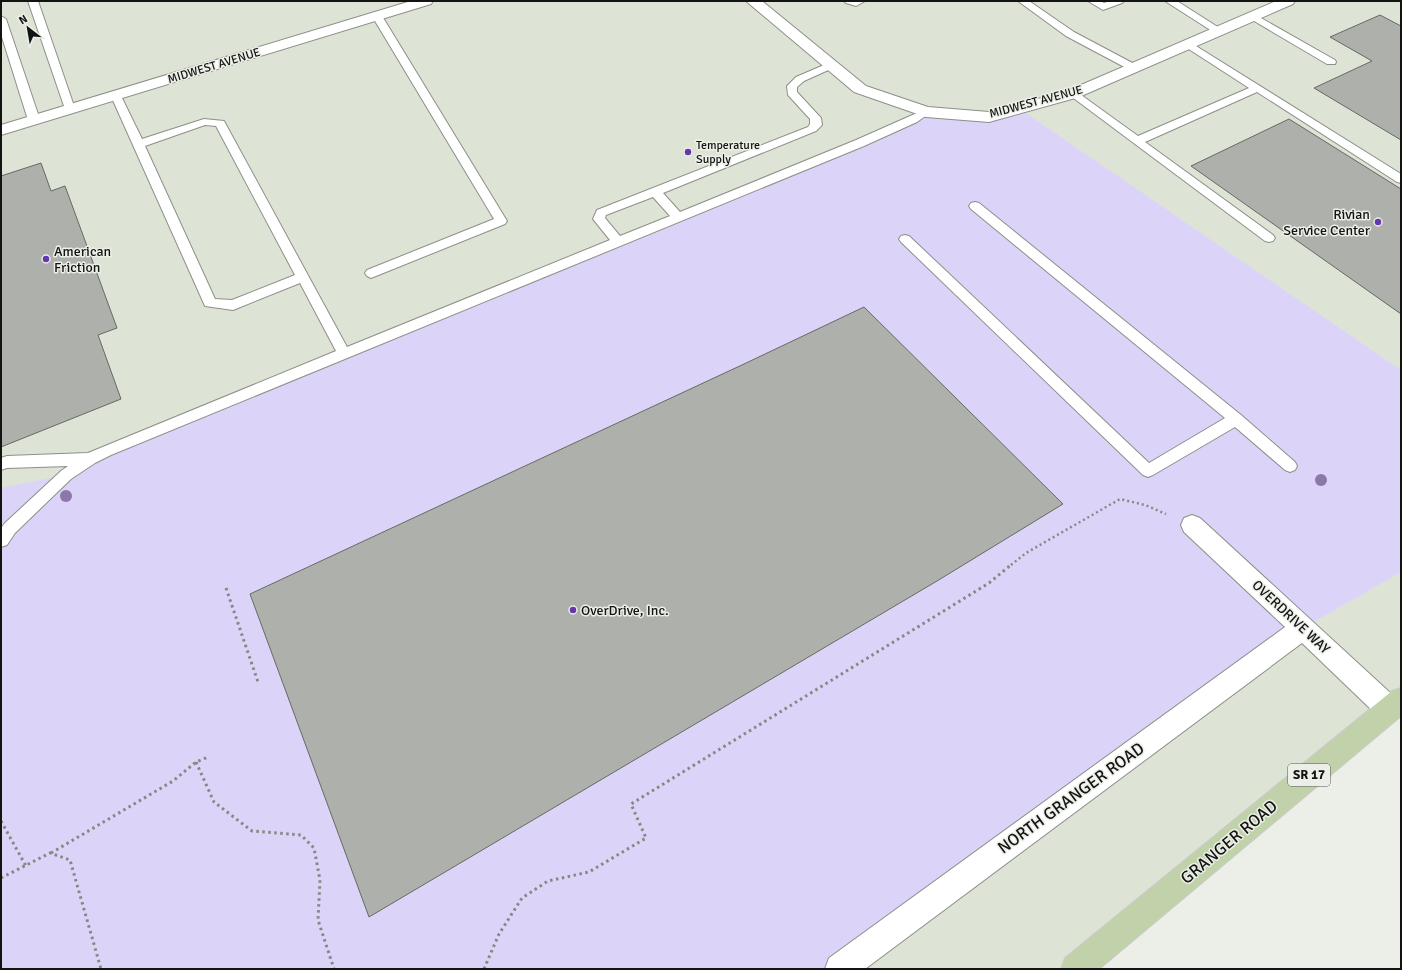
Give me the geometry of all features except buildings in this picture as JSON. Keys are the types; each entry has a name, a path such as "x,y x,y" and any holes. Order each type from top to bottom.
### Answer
{"main road":[{"name":"GRANGER ROAD","path":"1076,969 1395,705"}],"street":[{"name":"MIDWEST AVENUE","path":"1,130 426,1"},
{"name":"MIDWEST AVENUE","path":"753,1 860,89 926,112 989,117 1073,94 1288,1"},
{"name":"OVERDRIVE WAY","path":"1192,525 1303,628 1395,705"},
{"name":"NORTH GRANGER ROAD","path":"840,969 1303,628"}],"lane":[{"path":"33,1 70,109"},
{"path":"849,1 860,1"},
{"path":"1023,1 1070,34 1134,68"},
{"path":"1094,1 1103,7 1119,1"},
{"path":"1170,1 1219,31"},
{"path":"371,273 501,221 377,16"},
{"path":"1252,16 1331,62"},
{"path":"1,19 34,120"},
{"path":"1188,44 1401,179"},
{"path":"618,242 599,219 601,213 812,129 816,125 816,118 792,93 792,86 800,79 831,65"},
{"path":"1137,141 1258,88"},
{"path":"1073,94 1269,238"},
{"path":"116,96 210,303 233,305 303,277"},
{"path":"1,540 10,528 66,475 90,459 894,129 926,112"},
{"path":"139,144 204,122 220,123 344,354"},
{"path":"655,192 678,218"},
{"path":"975,206 1236,419 1290,466"},
{"path":"906,238 1148,471 1236,419"},
{"path":"1,464 7,462 90,459"}],"path":[{"path":"484,969 499,934 522,898 548,881 589,872 646,838 631,804 989,583 1026,553 1120,499 1145,505 1192,525"},
{"path":"226,588 258,682"},
{"path":"1,878 50,853 173,781 196,762 208,756"},
{"path":"196,762 214,802 252,831 301,835 314,848 320,880 318,920 334,969"},
{"path":"1,821 26,866"},
{"path":"50,853 70,860 101,969"}],"shaded area":[{"path":"1,1 1401,1 1401,720 1389,709 1076,969 1,969"},
{"path":"1020,109 1401,370 1401,572 1303,628 840,969 1,969 1,488 66,475 90,459 920,116 989,117"}],"place":[{"name":"Temperature Supply","path":"688,152"},
{"name":"Rivian Service Center","path":"1378,222"},
{"name":"American Friction","path":"46,259"},
{"name":"OverDrive, Inc.","path":"573,610"}]}
